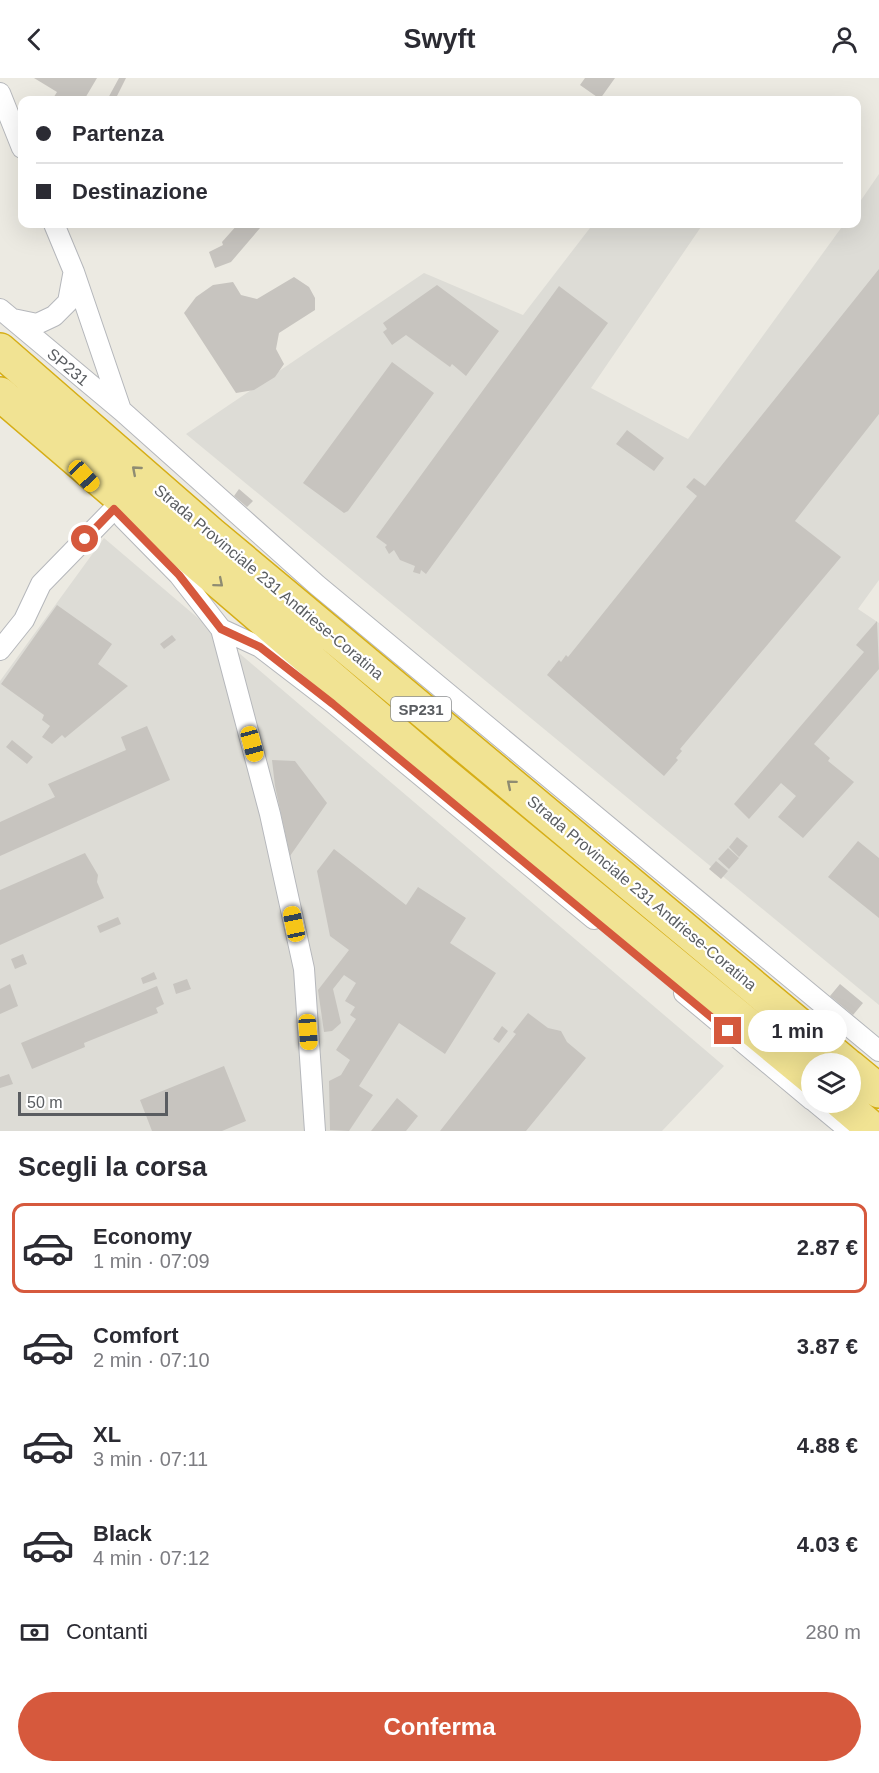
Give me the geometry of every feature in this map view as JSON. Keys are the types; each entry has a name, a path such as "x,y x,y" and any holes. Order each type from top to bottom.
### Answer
{"highway":[{"name":"Strada Provinciale 231 Andriese-Coratina","path":"0,350 211,534 833,1053"},
{"name":"Strada Provinciale 231 Andriese-Coratina","path":"6,399 440,771 801,1069"},
{"path":"861,1076 879,1091"},
{"path":"854,1113 875,1131"}],"street":[{"path":"0,93 18,138"},
{"path":"56,228 74,272 122,411"},
{"path":"5,314 37,324 54,316 68,302 74,272"},
{"name":"SP231","path":"5,314 122,411 317,585 879,1051"},
{"path":"6,399 53,443 179,575 221,629 270,814 304,969 315,1131"},
{"path":"0,650 24,620 41,584 114,509"},
{"path":"221,629 260,647 333,704 801,1091"},
{"path":"828,1113 850,1131"}],"shaded area":[{"path":"879,174 879,580 858,609 879,623 879,1005 186,434 424,273 523,315 590,228 700,228 591,388 688,439 841,228 861,228 861,200"},
{"path":"104,538 724,1066 662,1131 0,1131 0,681"}],"building":[{"path":"34,78 97,78 86,96 54,96 57,92"},
{"path":"119,78 126,78 117,96 109,96"},
{"path":"585,78 615,78 602,96 596,96 580,85"},
{"path":"234,228 260,228 231,262 215,268 209,252 223,245 222,242"},
{"path":"879,269 879,414 795,521 841,557 680,749 682,751 676,758 678,760 664,776 547,675 559,660 561,662 566,655 568,657 697,496 686,487 694,478 705,486"},
{"path":"294,277 309,287 315,298 315,310 279,333 276,349 284,364 275,377 254,390 236,393 184,313 196,297 213,285 233,282 241,295 257,299"},
{"path":"437,285 499,331 466,376 452,364 450,367 406,335 392,345 383,332 387,329 383,323"},
{"path":"559,286 608,323 426,574 421,570 420,574 413,572 415,566 400,560 394,550 389,554 385,547 387,545 376,537"},
{"path":"392,362 434,393 348,511 344,513 303,483"},
{"path":"627,430 664,458 654,471 616,444"},
{"path":"239,489 253,501 247,507 234,496"},
{"path":"57,605 112,644 98,664 128,686 65,738 62,735 52,744 42,737 50,726 42,720 44,715 1,684"},
{"path":"877,621 879,669 814,744 830,758 828,761 854,782 803,838 778,817 796,796 781,783 749,819 734,804 864,652 856,645"},
{"path":"172,635 176,640 164,649 160,644"},
{"path":"147,726 170,780 0,856 0,822 55,797 48,784 126,750 121,737"},
{"path":"12,740 33,757 27,764 6,747"},
{"path":"272,760 295,761 327,803 290,856 275,786"},
{"path":"737,837 748,846 739,857 729,847"},
{"path":"858,841 879,858 879,918 828,877"},
{"path":"728,848 739,858 729,869 718,859"},
{"path":"334,849 406,905 418,887 466,918 450,943 496,973 445,1054 399,1023 359,1086 373,1095 349,1131 330,1130 329,1081 341,1075 350,1060 336,1050 356,1019 350,1015 355,1007 345,1001 356,983 344,975 333,989 341,1023 332,1031 324,1032 318,990 349,950 330,936 317,871"},
{"path":"85,853 98,875 97,882 104,898 0,945 0,890"},
{"path":"716,861 728,871 721,879 709,869"},
{"path":"118,917 121,924 100,933 97,926"},
{"path":"23,954 27,964 15,969 11,959"},
{"path":"154,972 157,979 143,984 141,978"},
{"path":"187,979 191,989 176,994 173,984"},
{"path":"10,984 18,1006 0,1014 0,989"},
{"path":"840,984 863,1003 853,1015 830,996"},
{"path":"157,986 164,1004 156,1008 158,1013 84,1043 85,1047 32,1069 21,1043"},
{"path":"528,1013 548,1028 561,1031 567,1042 586,1058 526,1131 440,1131 516,1034 513,1032"},
{"path":"502,1026 508,1031 499,1043 493,1039"},
{"path":"224,1066 246,1121 222,1131 152,1131 140,1100"},
{"path":"9,1074 13,1084 0,1088 0,1077"},
{"path":"397,1098 418,1116 406,1131 371,1131"}],"route":[{"path":"85,539 114,509 179,575 221,629 260,647 333,704 728,1031"}]}
